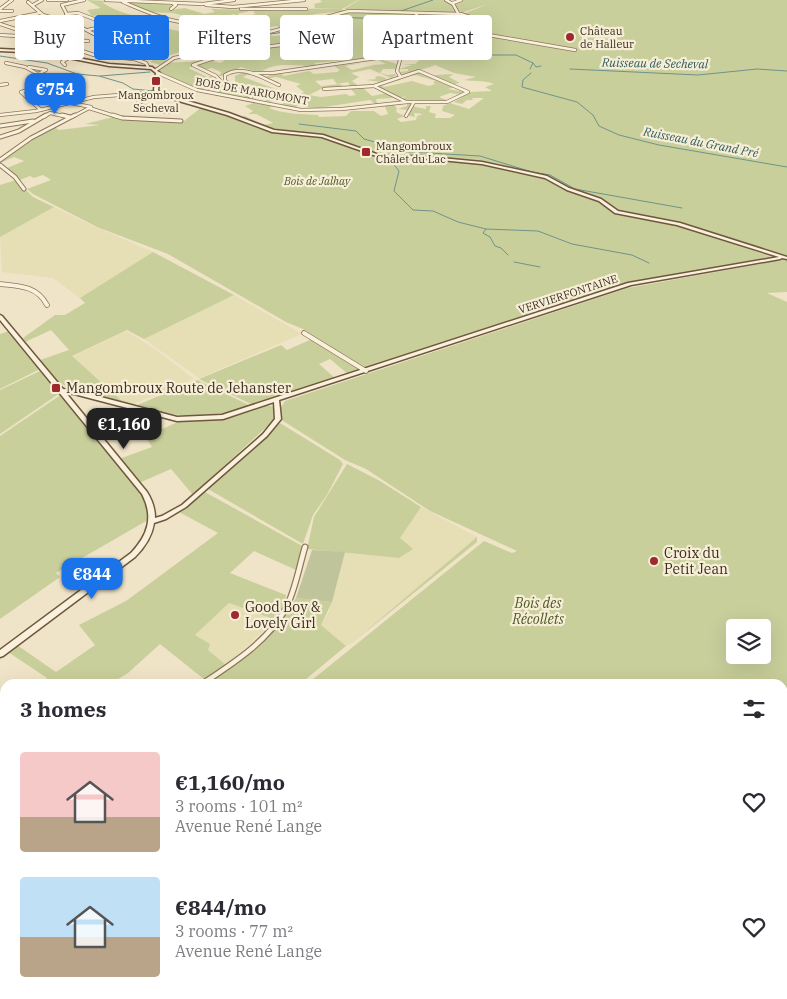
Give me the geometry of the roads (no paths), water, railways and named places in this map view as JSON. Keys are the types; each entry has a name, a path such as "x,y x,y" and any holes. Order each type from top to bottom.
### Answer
{"main road":[{"path":"0,50 15,51"},
{"path":"84,60 114,66 148,67 157,71 157,91"},
{"name":"VERVIERFONTAINE","path":"157,91 162,95 228,114 273,131 324,136 384,158 417,157 482,163 546,177 570,190 597,198 617,212 678,224 785,258"},
{"name":"VERVIERFONTAINE","path":"60,389 169,417 193,420 228,416 630,284 785,258"},
{"path":"0,317 145,493 150,504 152,521 145,540 130,558 0,654"},
{"path":"152,521 164,518 184,506 269,431 278,417 278,401"}],"street":[{"path":"0,10 12,0"},
{"path":"33,5 42,0"},
{"path":"48,0 84,0"},
{"path":"106,0 123,2 167,20 179,22"},
{"path":"123,2 133,0 203,4 234,0"},
{"path":"220,8 304,0"},
{"path":"446,0 452,4 458,13"},
{"path":"452,4 461,0"},
{"path":"52,1 62,8 66,14 78,13 84,18 105,21 110,25 87,30"},
{"path":"62,8 67,1"},
{"path":"28,2 40,13"},
{"path":"171,3 176,6 171,9"},
{"path":"203,4 220,8 268,11 306,9"},
{"path":"0,10 12,11"},
{"path":"270,33 349,11 458,13 478,20 474,30 477,34 575,50"},
{"path":"31,15 40,13 46,15"},
{"path":"408,13 416,15"},
{"path":"0,23 15,19"},
{"path":"0,23 15,29"},
{"path":"84,29 94,34"},
{"path":"0,35 15,36"},
{"path":"84,41 88,41"},
{"path":"250,73 268,73 337,65 392,55 401,56 397,71 400,76"},
{"path":"157,71 174,58 179,57"},
{"path":"65,60 62,62 65,64"},
{"path":"136,60 146,63 148,67"},
{"path":"211,60 193,66 216,76 224,85 230,86 260,101"},
{"path":"6,63 46,70 32,78 57,82 73,88 31,100"},
{"path":"27,67 38,74"},
{"path":"230,86 224,78 228,73 239,70 279,85"},
{"name":"BOIS DE MARIOMONT","path":"157,71 190,88 260,101 286,108 314,110 407,102 449,102 468,92 422,71 400,76 374,86 324,89"},
{"path":"41,110 21,92 57,82"},
{"path":"0,85 7,84"},
{"name":"BOIS DE MARIOMONT","path":"374,86 407,102"},
{"path":"0,116 41,110 68,102 104,96 157,91"},
{"path":"149,92 150,94 138,101 138,104 157,111 175,112"},
{"path":"68,102 89,105 89,108 95,112 122,118 181,121"},
{"path":"406,116 414,102"},
{"path":"0,160 31,138 89,108"},
{"path":"0,137 19,131 36,120 52,113 71,117"},
{"path":"0,126 36,120"},
{"path":"0,165 15,177 24,189"},
{"path":"0,284 34,289 44,298 47,306"},
{"path":"304,333 366,372"},
{"path":"209,679 252,646 281,617 286,608 305,547"}],"waterway":[{"path":"401,11 433,0"},
{"name":"Ruisseau du Grand Pré","path":"353,18 363,18"},
{"name":"Ruisseau du Grand Pré","path":"270,34 280,33"},
{"name":"Ruisseau du Grand Pré","path":"492,55 516,55 533,63"},
{"path":"0,56 47,63 77,74 99,76 123,83 133,89 153,91"},
{"name":"Ruisseau du Grand Pré","path":"156,68 165,63"},
{"name":"Ruisseau du Grand Pré","path":"530,69 533,63"},
{"name":"Ruisseau de Secheval","path":"533,63 536,67 541,66"},
{"name":"Ruisseau de Secheval","path":"570,69 698,75 757,69 787,71"},
{"name":"Ruisseau du Grand Pré","path":"100,76 150,72"},
{"name":"Ruisseau du Grand Pré","path":"531,73 523,80 522,87 577,102 593,115 599,126 619,135 659,145 787,167"},
{"path":"159,91 176,94"},
{"path":"184,96 195,98"},
{"path":"299,124 356,131 364,139 386,145 395,153 390,155 392,156"},
{"path":"394,151 480,156 532,172 550,175 575,189 682,208"},
{"path":"391,161 399,171 394,191 413,210 433,211 458,222 486,229"},
{"path":"486,229 538,231 572,244 632,255 649,263"},
{"path":"486,229 483,233 490,237 495,246 501,248 508,255"},
{"path":"514,262 540,267"}],"place":[{"name":"Château de Halleur","path":"570,37"},
{"name":"Mangombroux Secheval","path":"156,81"},
{"name":"Mangombroux Châlet du Lac","path":"366,152"},
{"name":"Mangombroux Route de Jehanster","path":"56,388"},
{"name":"Croix du Petit Jean","path":"654,561"},
{"name":"Good Boy & Lovely Girl","path":"235,615"}],"park label":[{"name":"Bois de Jalhay","path":"317,181"},
{"name":"Bois des Récollets","path":"538,612"}]}
